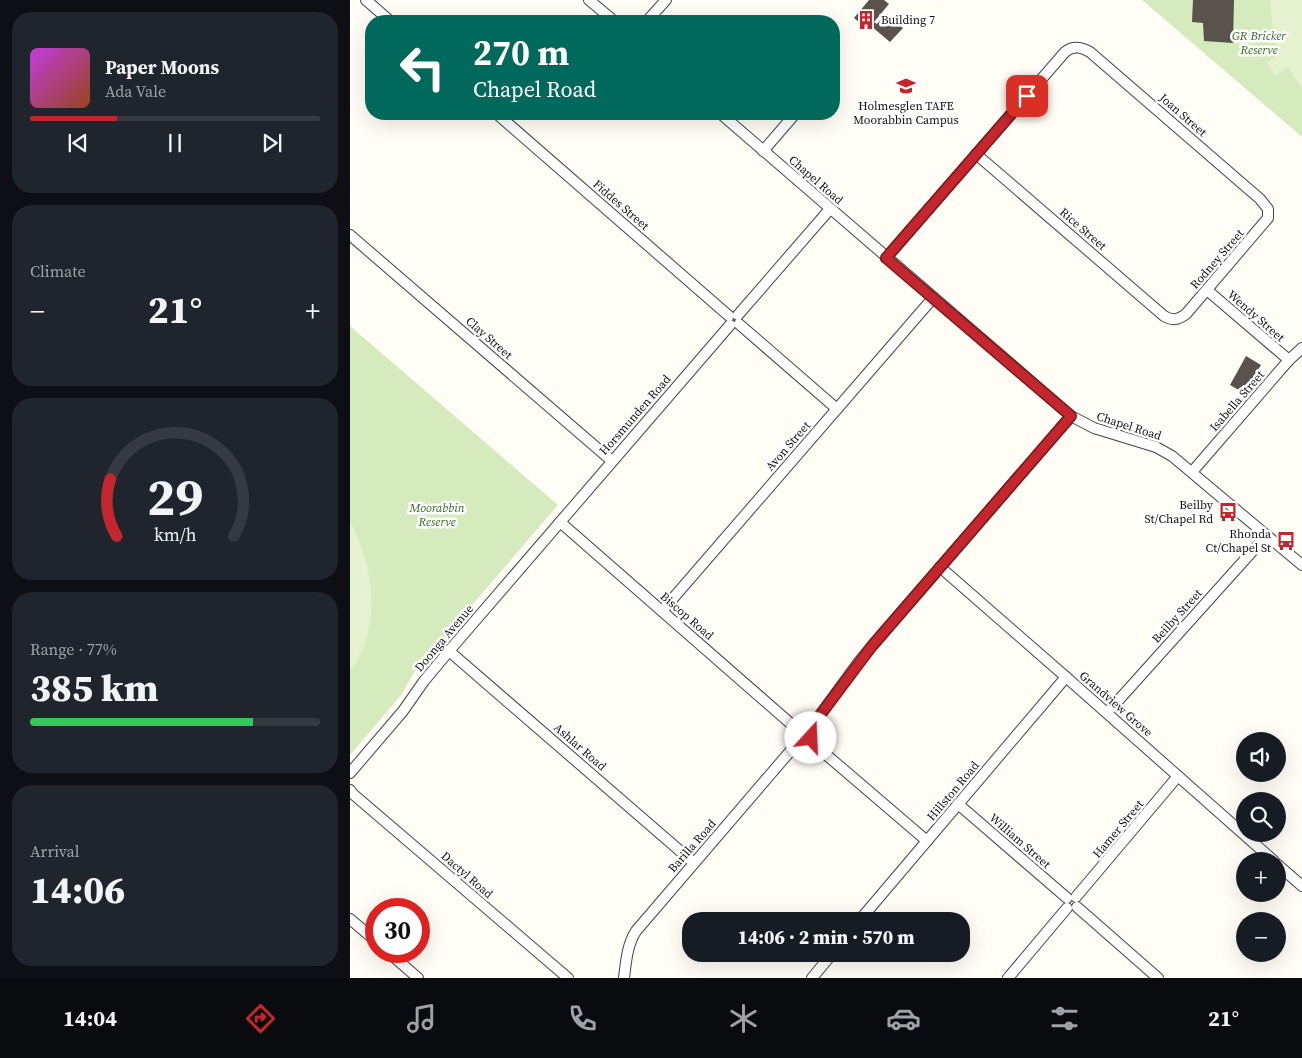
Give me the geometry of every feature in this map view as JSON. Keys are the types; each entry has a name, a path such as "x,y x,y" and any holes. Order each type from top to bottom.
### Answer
{"street":[{"path":"366,0 383,15"},
{"path":"589,0 607,15"},
{"path":"652,15 666,0"},
{"name":"Joan Street","path":"976,154 1065,52 1072,48 1081,47 1090,52 1260,199 1268,209"},
{"name":"Fiddes Street","path":"503,120 837,409"},
{"name":"Chapel Road","path":"727,120 1071,416 1094,428 1164,451 1302,564"},
{"path":"763,150 790,120"},
{"path":"886,258 976,154"},
{"name":"Rice Street","path":"976,154 1164,316 1174,320"},
{"name":"Horsmunden Road","path":"560,522 830,209"},
{"name":"Rodney Street","path":"1174,320 1186,314 1266,221 1268,209"},
{"name":"Clay Street","path":"350,235 612,461"},
{"name":"Wendy Street","path":"1207,290 1289,360"},
{"name":"Avon Street","path":"662,611 933,298"},
{"name":"Isabella Street","path":"1192,472 1289,360 1302,348"},
{"name":"Barilla Road","path":"624,978 628,948 636,931 806,737 862,658 1071,416"},
{"name":"Biscop Road","path":"560,522 798,730 796,736 806,737"},
{"name":"Doonga Avenue","path":"350,773 403,711 424,680 560,522"},
{"name":"Beilby Street","path":"1107,713 1267,535"},
{"name":"Grandview Grove","path":"940,567 1264,852"},
{"name":"Ashlar Road","path":"449,651 694,863"},
{"name":"Hillston Road","path":"867,912 1066,677"},
{"path":"806,737 927,841"},
{"name":"Hamer Street","path":"1008,978 1178,776"},
{"name":"Dactyl Road","path":"350,790 568,978"},
{"name":"William Street","path":"958,804 1158,978"},
{"path":"1286,871 1302,886"},
{"path":"350,918 365,932"},
{"path":"812,978 825,962"},
{"path":"401,963 418,978"}],"green space":[{"name":"GR Bricker Reserve","path":"1142,0 1302,0 1302,137"},
{"path":"1270,0 1302,0 1302,89 1288,67 1275,75 1267,62 1280,54 1272,23"},
{"name":"Moorabbin Reserve","path":"350,326 558,505 413,674 402,694 350,755"},
{"path":"350,521 365,558 369,577 371,616 360,654 350,671"}],"building":[{"name":"Building 7","path":"869,0 884,0 889,4 874,22 877,24 886,14 903,28 890,42 871,26 868,29 854,18"},
{"path":"1193,0 1234,0 1233,43 1204,41 1203,23 1192,22"},
{"path":"1246,356 1261,365 1244,393 1230,385"}],"place":[{"name":"Building 7","path":"866,20"},
{"name":"Holmesglen TAFE Moorabbin Campus","path":"906,86"},
{"name":"Beilby St/Chapel Rd","path":"1228,512"},
{"name":"Rhonda Ct/Chapel St","path":"1286,541"}],"route":[{"path":"811,738 809,730 866,654 1071,416 886,258 1027,96"}]}
